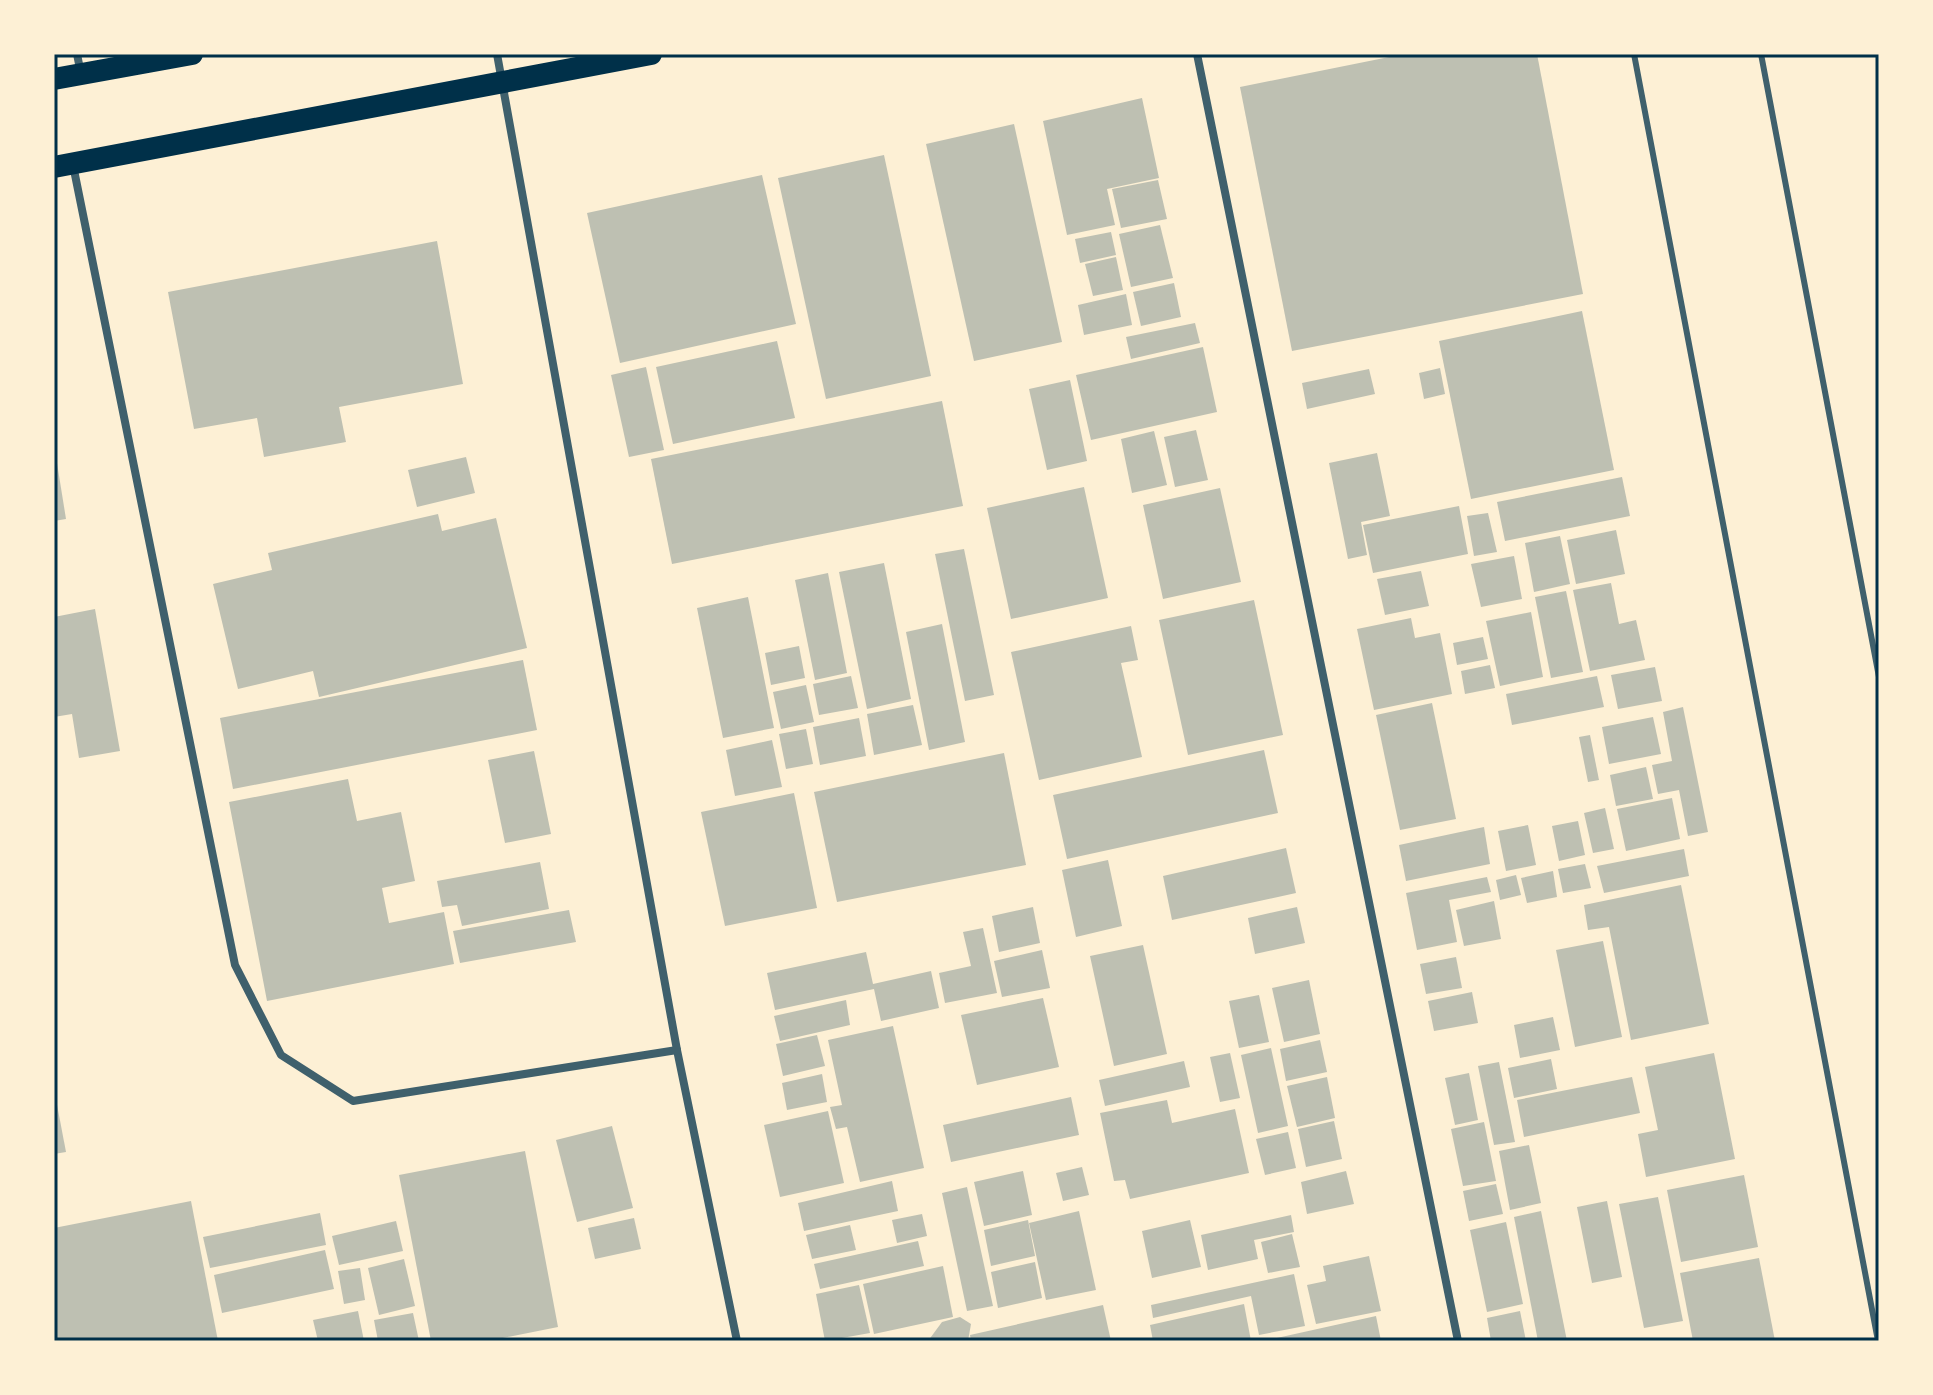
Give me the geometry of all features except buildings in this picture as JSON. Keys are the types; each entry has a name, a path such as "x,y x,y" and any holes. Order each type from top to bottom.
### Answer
{"highway":[{"path":"54,79 79,64 192,54"},
{"path":"63,166 651,54"}],"street":[{"path":"497,54 677,1050 737,1341"},
{"path":"1197,54 1458,1341"},
{"path":"63,166 235,965 281,1055 353,1101 677,1050"}],"lane":[{"path":"1634,54 1878,1341"},
{"path":"1761,54 1879,677"}]}
